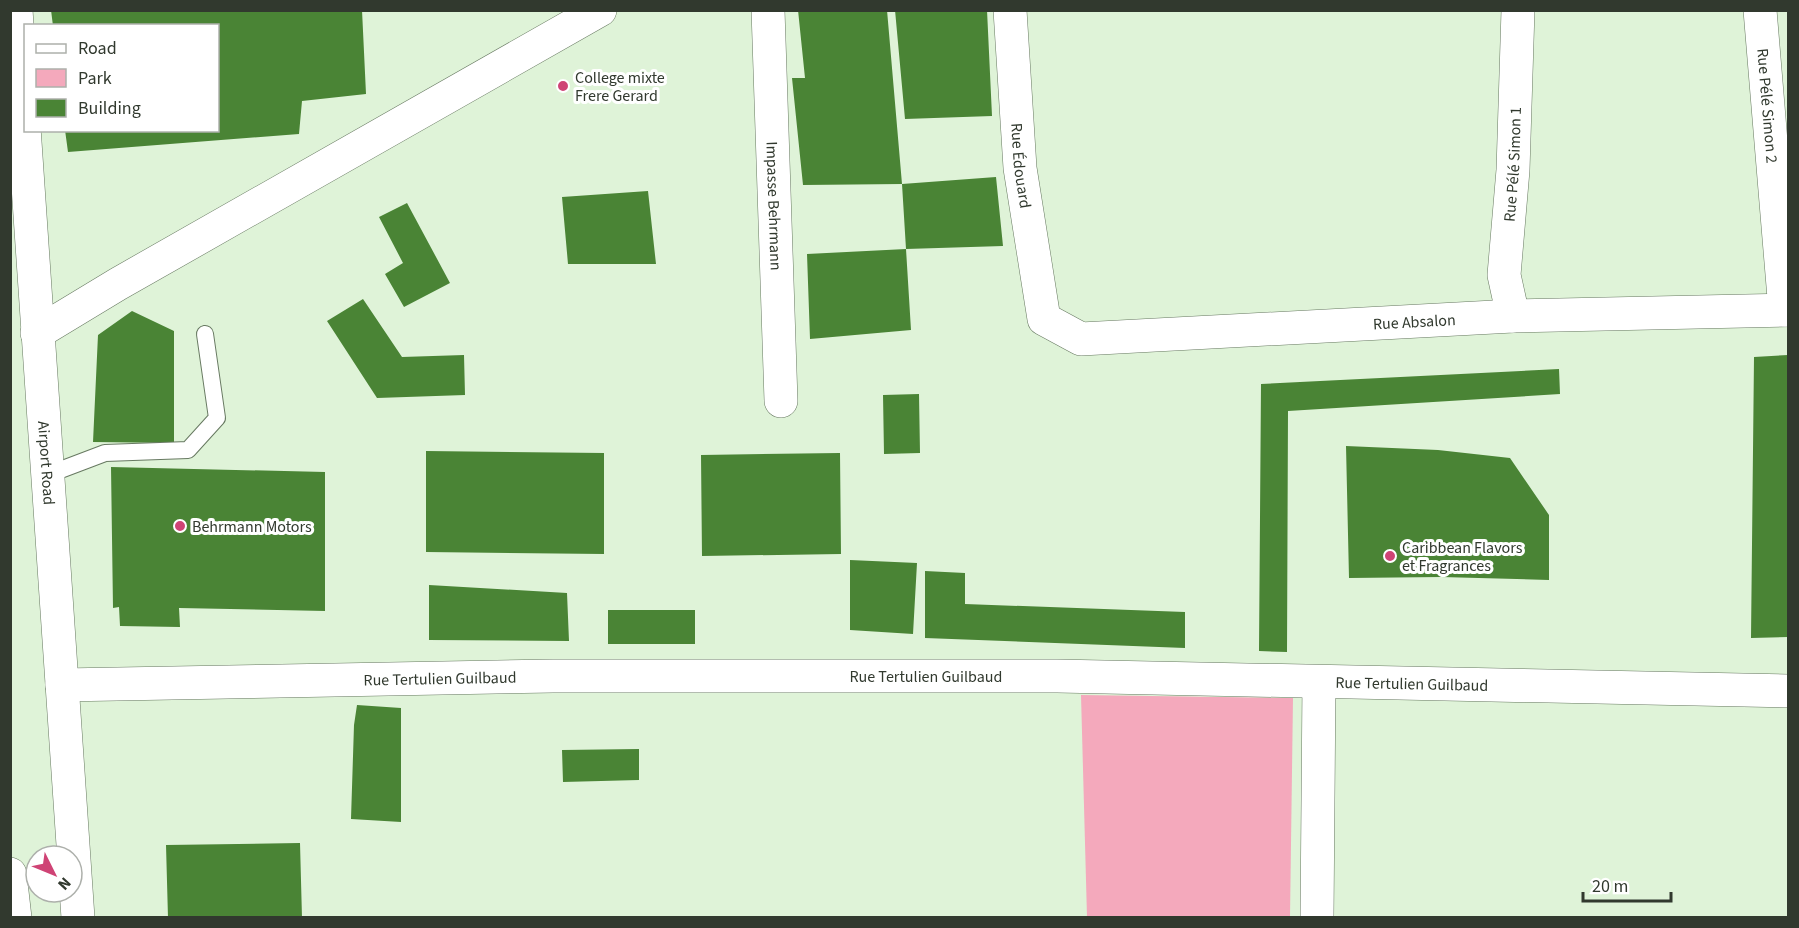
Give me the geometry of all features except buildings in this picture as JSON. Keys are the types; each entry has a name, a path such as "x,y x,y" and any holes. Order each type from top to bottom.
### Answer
{"street":[{"name":"Airport Road","path":"16,10 78,918"},
{"path":"37,333 118,284 600,10"},
{"name":"Impasse Behrmann","path":"768,10 781,401"},
{"name":"Rue Édouard","path":"1010,10 1020,168 1044,320"},
{"name":"Rue Pélé Simon 1","path":"1514,316 1504,275 1513,170 1518,10"},
{"name":"Rue Pélé Simon 2","path":"1760,10 1787,310"},
{"name":"Rue Absalon","path":"1044,320 1081,339 1514,316 1787,310"},
{"name":"Rue Tertulien Guilbaud","path":"62,685 553,676 1057,676 1788,691"},
{"path":"1317,918 1319,682"},
{"path":"10,874 15,918"}],"lane":[{"path":"47,475 105,453 188,450 218,418 205,334"}],"green space":[{"path":"1081,695 1293,698 1290,917 1087,917"}],"place":[{"name":"College mixte Frere Gerard","path":"563,86"},
{"name":"Behrmann Motors","path":"180,526"},
{"name":"Caribbean Flavors et Fragrances","path":"1390,556"}]}
